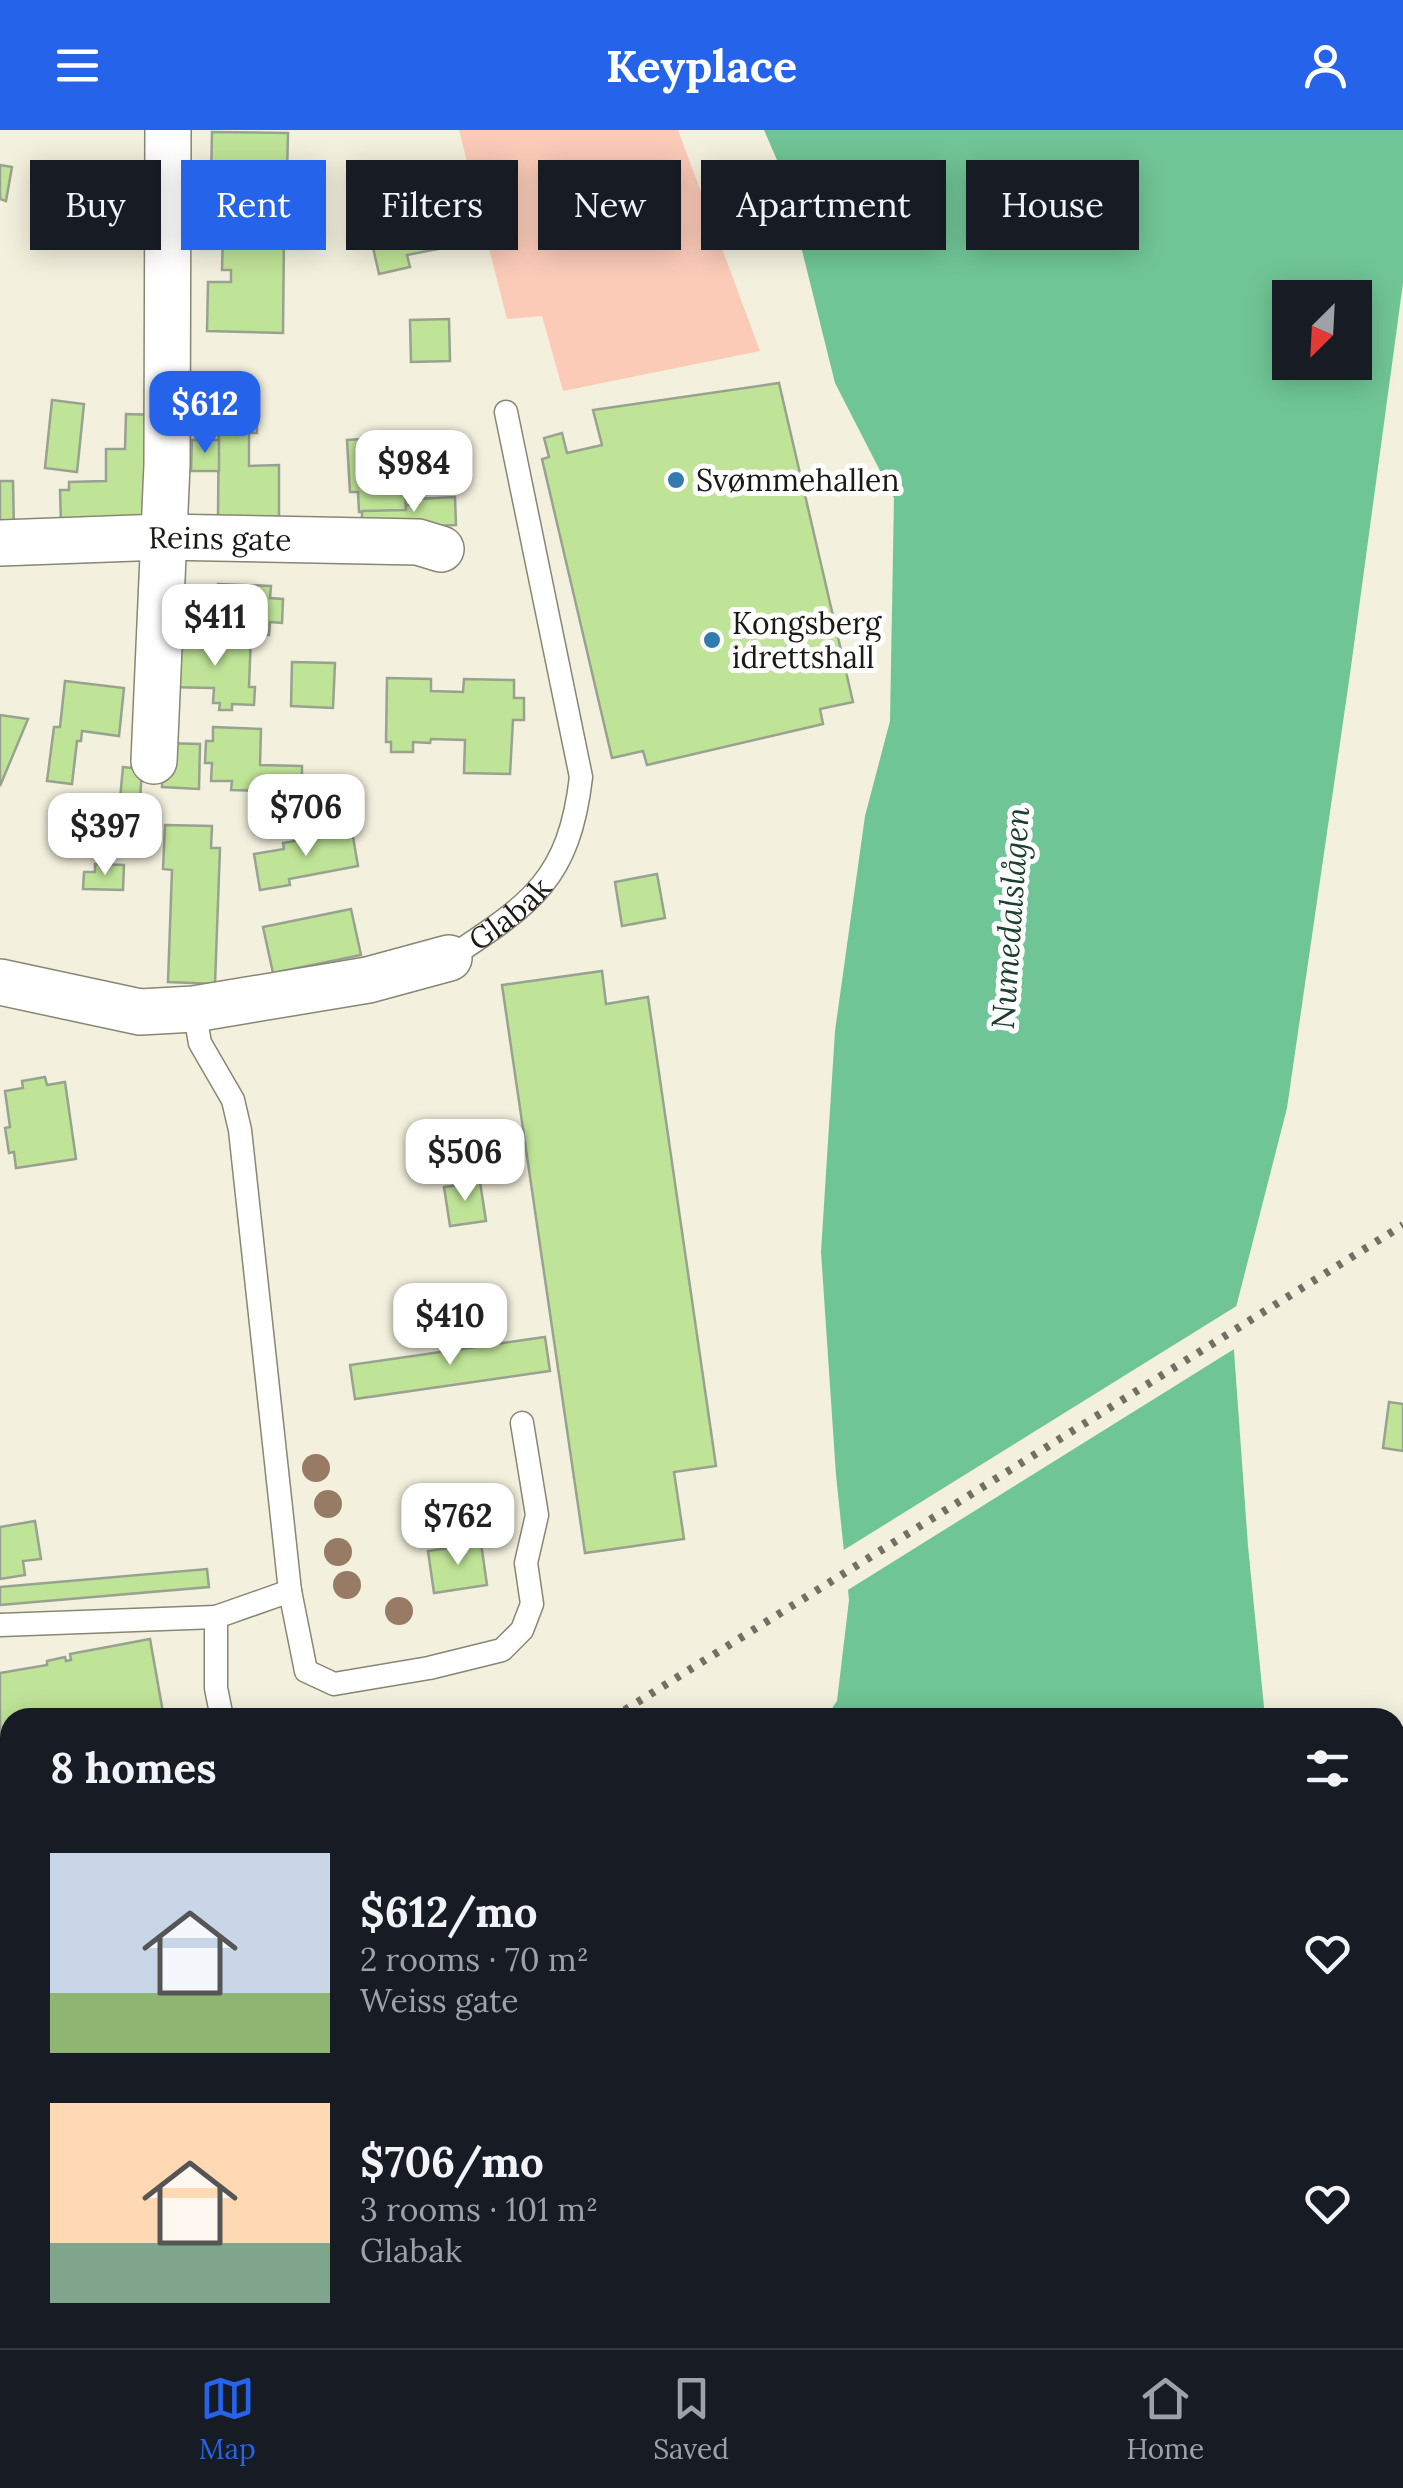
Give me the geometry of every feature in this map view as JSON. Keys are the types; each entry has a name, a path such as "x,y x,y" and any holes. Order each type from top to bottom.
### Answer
{"street":[{"path":"154,761 167,446 168,130"},
{"name":"Reins gate","path":"0,543 162,538 418,542 441,550"},
{"name":"Glabak","path":"0,982 140,1012 194,1010 368,980 450,958"}],"lane":[{"name":"Glabak","path":"450,958 517,914 560,862 576,821 581,777 506,412"},
{"path":"194,1010 200,1043 233,1100 240,1130 290,1592 306,1671 334,1684 429,1668 502,1650 522,1630 532,1604 526,1563 537,1515 522,1423"},
{"path":"0,1626 216,1617 290,1592"},
{"path":"216,1617 216,1688 220,1708"}],"shaded area":[{"path":"459,130 678,130 701,192 701,250 723,250 760,351 563,391 542,316 507,319 489,250 518,250 518,160 467,160"}],"water":[{"name":"Numedalslågen","path":"764,130 1403,130 1403,283 1350,674 1287,1108 1232,1323 1264,1708 832,1708 837,1701 849,1600 821,1252 835,1031 865,816 890,721 894,498 835,383 802,250 946,250 946,160 777,160"}],"pier":[{"path":"1243,1302 1237,1324 1239,1346 843,1593 839,1553"}],"building":[{"path":"212,132 288,133 287,160 211,160"},
{"path":"0,165 12,167 6,201 0,199"},
{"path":"223,250 284,250 283,333 207,331 208,282 231,282 231,270 222,270"},
{"path":"374,250 433,250 407,255 410,267 379,274"},
{"path":"449,319 450,361 411,362 410,320"},
{"path":"779,383 853,702 820,709 823,724 647,765 643,751 612,758 542,459 549,457 544,438 562,433 567,453 602,445 593,410"},
{"path":"219,395 250,395 249,415 257,415 257,433 249,433 249,466 279,465 279,516 218,519"},
{"path":"52,400 84,404 77,472 45,468"},
{"path":"126,414 156,415 155,522 61,525 60,490 69,490 69,482 106,481 106,449 125,449"},
{"path":"402,439 406,510 359,512 358,492 350,492 347,440"},
{"path":"192,440 219,440 219,471 191,471"},
{"path":"0,481 13,481 14,532 0,532"},
{"path":"455,497 456,525 362,529 362,511 406,510 406,505 418,504 417,499"},
{"path":"218,584 271,586 270,598 283,599 282,623 270,622 269,635 216,633"},
{"path":"208,632 251,634 249,687 255,687 254,705 232,704 232,710 219,710 220,703 213,703 214,688 165,687 166,647 207,648"},
{"path":"292,662 335,663 333,708 291,706"},
{"path":"387,678 431,679 431,691 463,692 464,679 514,680 514,698 524,698 524,720 513,720 510,774 464,773 465,740 431,739 430,743 413,742 413,752 391,752 391,742 386,742"},
{"path":"65,681 124,688 119,736 82,731 81,741 77,741 72,784 47,781 54,727 60,727"},
{"path":"0,715 28,719 0,786"},
{"path":"213,727 261,729 260,765 302,766 302,792 231,790 232,781 211,781 212,763 205,763 206,741 213,741"},
{"path":"163,743 200,744 199,789 162,787"},
{"path":"123,767 142,769 140,800 120,799"},
{"path":"165,825 212,826 211,848 220,848 215,984 168,982 172,870 163,869"},
{"path":"352,831 358,866 289,879 290,885 260,890 254,854 284,849 283,843"},
{"path":"95,864 124,865 123,890 83,889 84,872 95,872"},
{"path":"657,874 665,918 622,926 615,882"},
{"path":"351,909 361,955 273,973 263,927"},
{"path":"602,971 606,1004 648,997 716,1466 674,1472 684,1539 585,1553 502,985"},
{"path":"45,1077 47,1085 65,1082 76,1159 16,1168 5,1128 10,1127 5,1091 23,1088 22,1081"},
{"path":"480,1182 486,1221 450,1226 444,1187"},
{"path":"545,1337 550,1371 355,1399 350,1365"},
{"path":"1389,1402 1403,1404 1403,1451 1383,1448"},
{"path":"35,1521 41,1559 23,1561 25,1575 0,1579 0,1527"},
{"path":"481,1543 487,1585 434,1593 428,1551"},
{"path":"207,1569 209,1587 0,1605 0,1587"},
{"path":"150,1639 162,1708 0,1708 0,1673 47,1665 47,1661 65,1657 66,1661 71,1660 70,1654"}],"railway":[{"path":"628,1708 1403,1225"}],"place":[{"name":"Svømmehallen","path":"676,480"},
{"name":"Kongsberg idrettshall","path":"712,640"}]}
